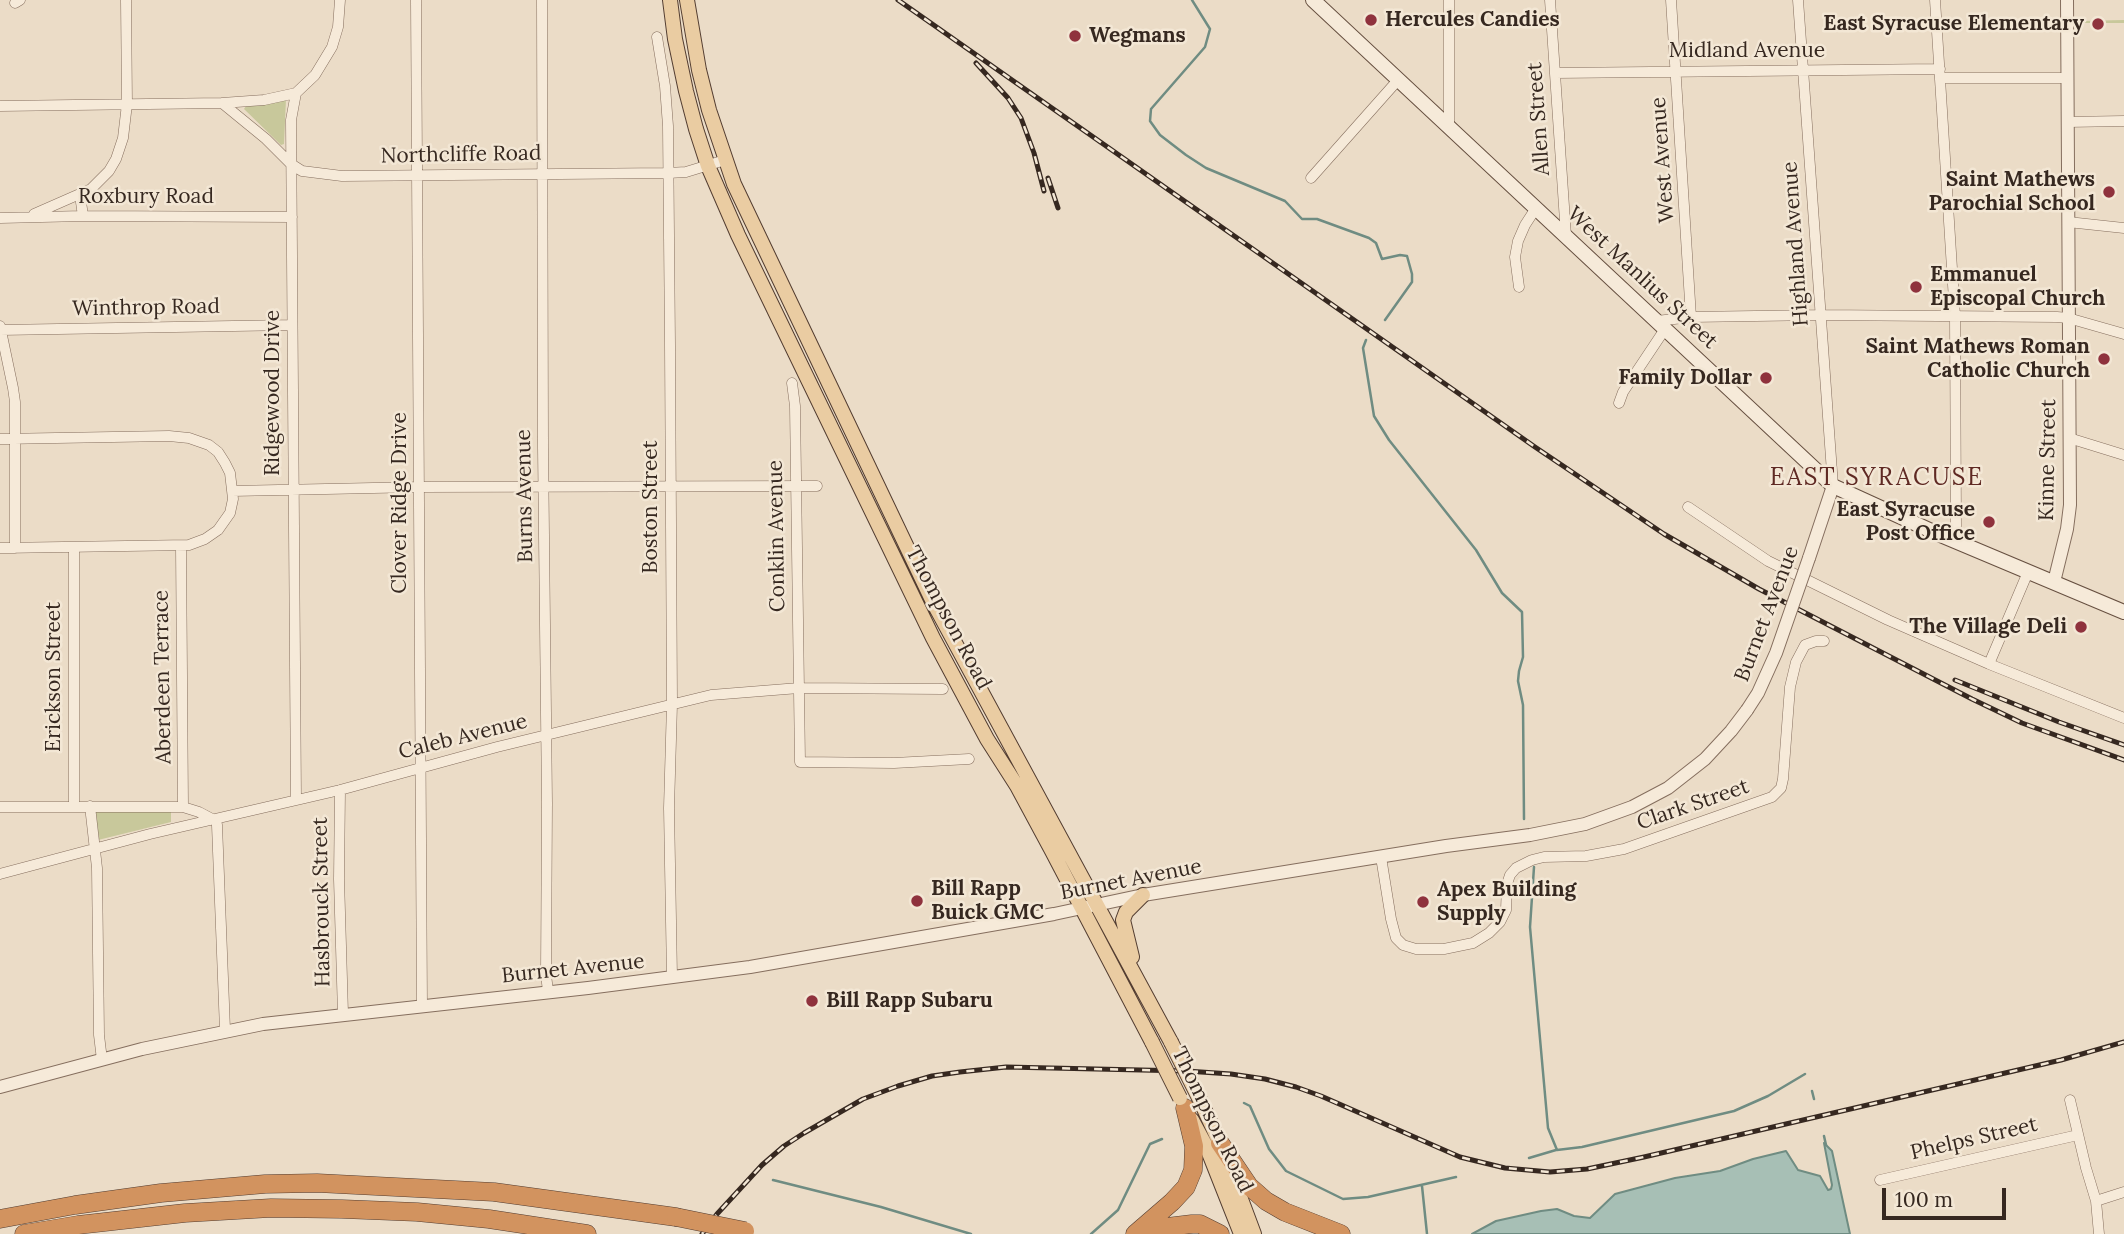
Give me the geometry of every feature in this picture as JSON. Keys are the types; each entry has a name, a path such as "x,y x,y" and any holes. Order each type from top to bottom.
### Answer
{"highway":[{"path":"1135,1234 1186,1187 1193,1170 1194,1146 1188,1101"},
{"path":"1220,1143 1249,1186 1266,1201 1285,1212 1340,1234"},
{"path":"0,1219 161,1193 265,1184 317,1183 494,1192 591,1205 751,1233"},
{"path":"24,1234 172,1214 271,1208 417,1212 489,1219 587,1234"},
{"path":"675,1221 708,1234"},
{"path":"1155,1234 1167,1227 1192,1224 1200,1224 1220,1234"}],"main road":[{"name":"Thompson Road","path":"670,0 686,91 708,166 738,235 902,576 987,739 1017,786 1152,1042 1188,1101 1220,1143 1254,1234"},
{"name":"Thompson Road","path":"687,0 699,70 724,160 734,184 934,604 1171,1042 1188,1101 1241,1234"},
{"name":"West Manlius Street","path":"1313,0 1833,486 2124,612"},
{"path":"1143,895 1126,912 1123,920 1127,942 1144,991"}],"street":[{"path":"30,216 91,189 116,159 123,138 127,104 126,0"},
{"path":"0,106 222,103 264,100 296,93 315,75 332,47 338,27 340,0"},
{"name":"Clover Ridge Drive","path":"416,0 422,1005"},
{"name":"Burns Avenue","path":"542,0 548,991"},
{"path":"1449,127 1450,0"},
{"name":"Allen Street","path":"1550,0 1566,236"},
{"name":"West Avenue","path":"1671,0 1691,317"},
{"name":"Highland Avenue","path":"1798,0 1833,486"},
{"path":"1935,0 1955,316 1956,526 1953,540"},
{"name":"Kinne Street","path":"2054,582 2070,505 2067,0"},
{"name":"Boston Street","path":"657,37 665,86 668,173 671,977"},
{"name":"Midland Avenue","path":"1555,73 1803,70 2067,78"},
{"path":"1311,178 1398,80"},
{"name":"Ridgewood Drive","path":"296,93 292,120 296,799"},
{"name":"Northcliffe Road","path":"222,103 302,171 342,176 668,173 686,172 724,160"},
{"path":"2067,122 2124,121"},
{"path":"80,195 83,216"},
{"path":"1519,287 1515,257 1518,241 1536,208"},
{"name":"Roxbury Road","path":"0,218 292,217"},
{"path":"2068,222 2124,228"},
{"path":"1619,404 1623,392 1661,325 1691,317 1820,315 2068,318 2124,334"},
{"name":"Winthrop Road","path":"0,328 292,325"},
{"path":"0,328 13,388 15,548"},
{"name":"Conklin Avenue","path":"792,383 795,407 800,762 894,763 969,759"},
{"path":"0,439 169,436 189,438 209,445 218,452 230,473 232,491 230,513 218,530 205,539 181,546 0,548"},
{"path":"2069,438 2124,455"},
{"path":"232,491 420,487 817,486"},
{"name":"Burnet Avenue","path":"0,1087 225,1030 750,967 1054,914 1143,895 1530,835 1585,824 1650,798 1689,772 1705,759 1747,710 1776,653 1833,486"},
{"path":"1688,507 1768,561 1888,620 2124,718"},
{"name":"Aberdeen Terrace","path":"181,546 183,807"},
{"name":"Erickson Street","path":"74,548 74,806"},
{"path":"1989,664 2028,572"},
{"name":"Clark Street","path":"1381,857 1396,938 1406,946 1416,949 1466,946 1489,933 1500,922 1506,910 1510,875 1532,860 1544,857 1586,856 1624,849 1772,797 1780,788 1783,779 1790,687 1796,662 1805,645 1816,640 1824,642"},
{"name":"Caleb Avenue","path":"0,874 711,695 799,688 943,689"},
{"name":"Hasbrouck Street","path":"340,790 339,880 343,1014"},
{"path":"90,806 96,849 99,1035 102,1060"},
{"path":"0,807 183,807 199,811 213,819 217,825 225,1030"},
{"path":"2070,1100 2096,1201 2099,1234"},
{"name":"Phelps Street","path":"1880,1180 2078,1135"},
{"path":"2096,1201 2124,1192"}],"green space":[{"path":"2124,20 2124,23 2083,23 2082,31 2075,31 2075,22 2078,21"},
{"path":"286,99 284,144 281,145 244,109 246,106"},
{"path":"96,812 171,812 171,822 98,840"}],"shaded area":[{"path":"1824,1143 1832,1151 1850,1234 1472,1234 1496,1221 1541,1211 1557,1209 1574,1216 1590,1218 1615,1194 1675,1178 1720,1171 1786,1151 1798,1170 1820,1176 1828,1190 1832,1185"}],"waterway":[{"path":"1192,0 1210,29 1205,47 1151,109 1150,121 1160,135 1206,168 1285,201 1302,219 1317,219 1369,238 1376,243 1382,259 1407,256 1412,282 1385,320"},
{"path":"1366,340 1363,348 1374,416 1389,440 1476,550 1502,593 1522,612 1523,657 1518,681 1523,705 1524,819"},
{"path":"1534,867 1530,927 1548,1128 1557,1150 1582,1147 1734,1111 1768,1096 1805,1074"},
{"path":"1812,1091 1814,1099"},
{"path":"1244,1103 1250,1106 1269,1149 1286,1171 1343,1199 1368,1197 1456,1177"},
{"path":"1824,1136 1826,1145"},
{"path":"1091,1234 1118,1210 1150,1144 1162,1139"},
{"path":"1529,1158 1556,1150"},
{"path":"773,1180 881,1207 971,1234"},
{"path":"1422,1186 1427,1234"}],"railway":[{"path":"898,0 1535,447 1664,534 1759,589 1972,699 2022,723 2124,760"},
{"path":"976,63 1008,98 1021,118 1044,191"},
{"path":"1048,178 1058,208"},
{"path":"1955,680 2124,745"},
{"path":"702,1234 762,1165 804,1133 863,1099 932,1076 960,1072 1006,1067 1186,1071 1265,1079 1321,1096 1460,1157 1505,1168 1550,1172 1587,1169 1644,1157 2061,1060 2124,1042"}],"place":[{"name":"Hercules Candies","path":"1371,20"},
{"name":"East Syracuse Elementary","path":"2098,24"},
{"name":"Wegmans","path":"1075,36"},
{"name":"Saint Mathews Parochial School","path":"2109,192"},
{"name":"Emmanuel Episcopal Church","path":"1916,287"},
{"name":"Saint Mathews Roman Catholic Church","path":"2104,359"},
{"name":"Family Dollar","path":"1766,378"},
{"name":"East Syracuse Post Office","path":"1989,522"},
{"name":"The Village Deli","path":"2081,627"},
{"name":"Bill Rapp Buick GMC","path":"917,901"},
{"name":"Apex Building Supply","path":"1423,902"},
{"name":"Bill Rapp Subaru","path":"812,1001"}],"district":[{"name":"EAST SYRACUSE","path":"1877,478"}]}
